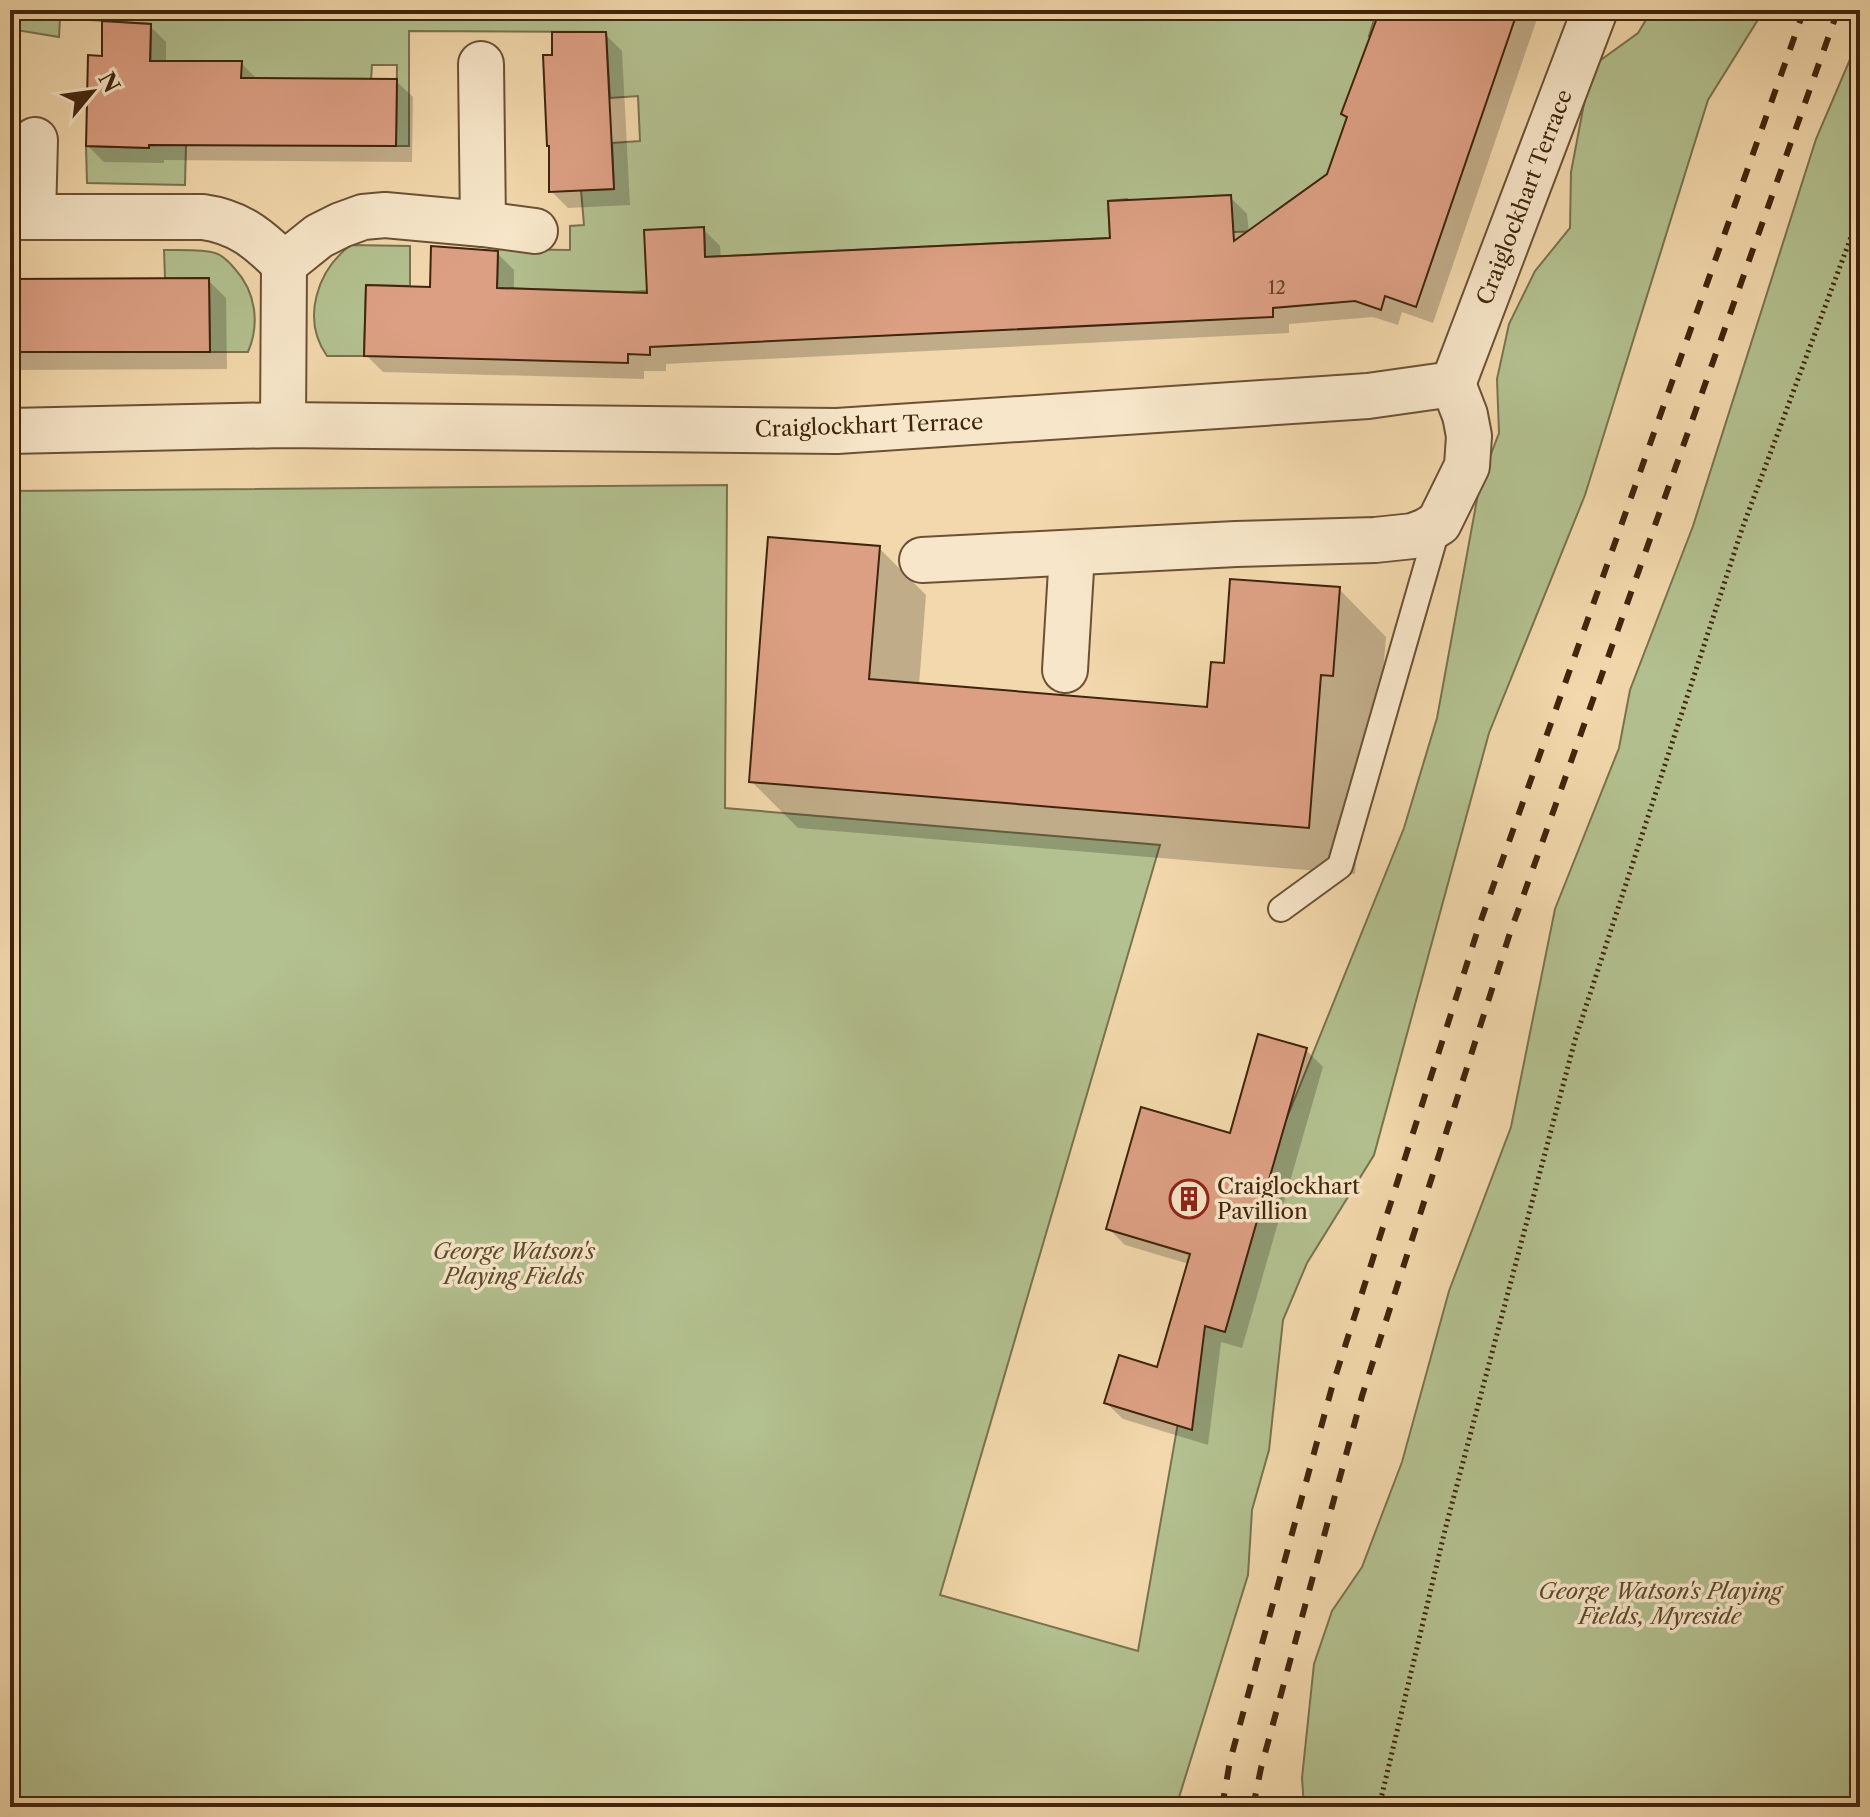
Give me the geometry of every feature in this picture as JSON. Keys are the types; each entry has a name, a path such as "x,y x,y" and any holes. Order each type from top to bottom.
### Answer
{"street":[{"name":"Craiglockhart Terrace","path":"10,431 283,425 837,431 1368,396 1453,384 1595,10"},
{"path":"481,64 483,224"},
{"path":"35,140 21,217 203,217 223,220 267,246 284,264 283,425"},
{"path":"284,264 319,236 363,217 385,215 535,231"},
{"path":"922,560 1413,536 1439,523 1467,466 1469,436 1453,384"},
{"path":"1065,670 1072,553"}],"lane":[{"path":"1281,909 1340,866 1439,523"}],"path":[{"path":"1379,1807 1445,1530 1575,1040 1742,529 1860,213"}],"green space":[{"path":"10,10 1377,10 1369,36 1394,44 1376,140 1268,231 1233,232 1230,195 1196,197 1129,237 1127,199 1108,201 1110,238 705,257 704,228 647,291 630,292 497,288 498,249 570,250 570,226 584,225 581,190 614,189 612,143 640,141 638,96 610,98 606,32 409,31 409,146 396,146 397,65 372,65 371,80 241,79 241,61 212,61 186,145 185,185 87,183 86,146 149,148 151,24 60,18 59,37 10,29"},
{"name":"George Watson's Playing Fields","path":"1652,10 1764,10 1708,100 1585,495 1489,733 1374,1155 1307,1263 1283,1320 1269,1450 1252,1510 1248,1575 1176,1807 10,1807 10,491 727,485 725,808 1160,845 940,1595 1138,1651 1189,1360 1404,828 1437,718 1480,483 1499,433 1497,379 1509,324 1535,271 1570,228 1571,172 1591,67 1638,33"},
{"name":"George Watson's Playing Fields, Myreside","path":"1860,36 1860,1807 1304,1807 1302,1778 1314,1664 1332,1611 1362,1567 1402,1462 1449,1291 1511,1127 1555,909 1619,748 1630,690 1693,526 1816,139"},
{"path":"351,245 410,246 410,286 366,285 364,356 327,356 315,327 316,296 329,268"},
{"path":"164,250 218,254 235,269 248,288 254,309 254,330 248,352 210,352 209,279 165,278"}],"building":[{"path":"1380,10 1518,10 1416,307 1385,296 1381,310 1355,301 1273,308 1273,317 650,347 650,355 628,354 628,363 364,356 366,285 430,287 431,246 498,251 497,288 647,293 644,230 704,227 705,257 1110,238 1108,201 1231,195 1234,241 1327,174 1347,117 1341,114"},
{"path":"102,21 151,24 150,61 242,61 241,78 397,79 396,146 86,146 88,55 102,56"},
{"path":"552,32 606,32 614,189 549,192 543,55 552,55"},
{"path":"209,278 210,352 10,352 10,279"},
{"path":"768,537 880,546 869,679 1207,707 1211,662 1224,663 1230,579 1340,587 1333,676 1321,675 1309,828 749,782"},
{"name":"Craiglockhart Pavillion","path":"1258,1034 1307,1048 1225,1332 1205,1326 1192,1430 1104,1403 1119,1355 1157,1367 1190,1254 1106,1229 1141,1107 1230,1133"}],"railway":[{"path":"1222,1807 1230,1761 1332,1387 1479,926 1804,10"},
{"path":"1253,1807 1362,1396 1509,936 1838,10"}],"place":[{"name":"Craiglockhart Pavillion","path":"1189,1199"}]}
